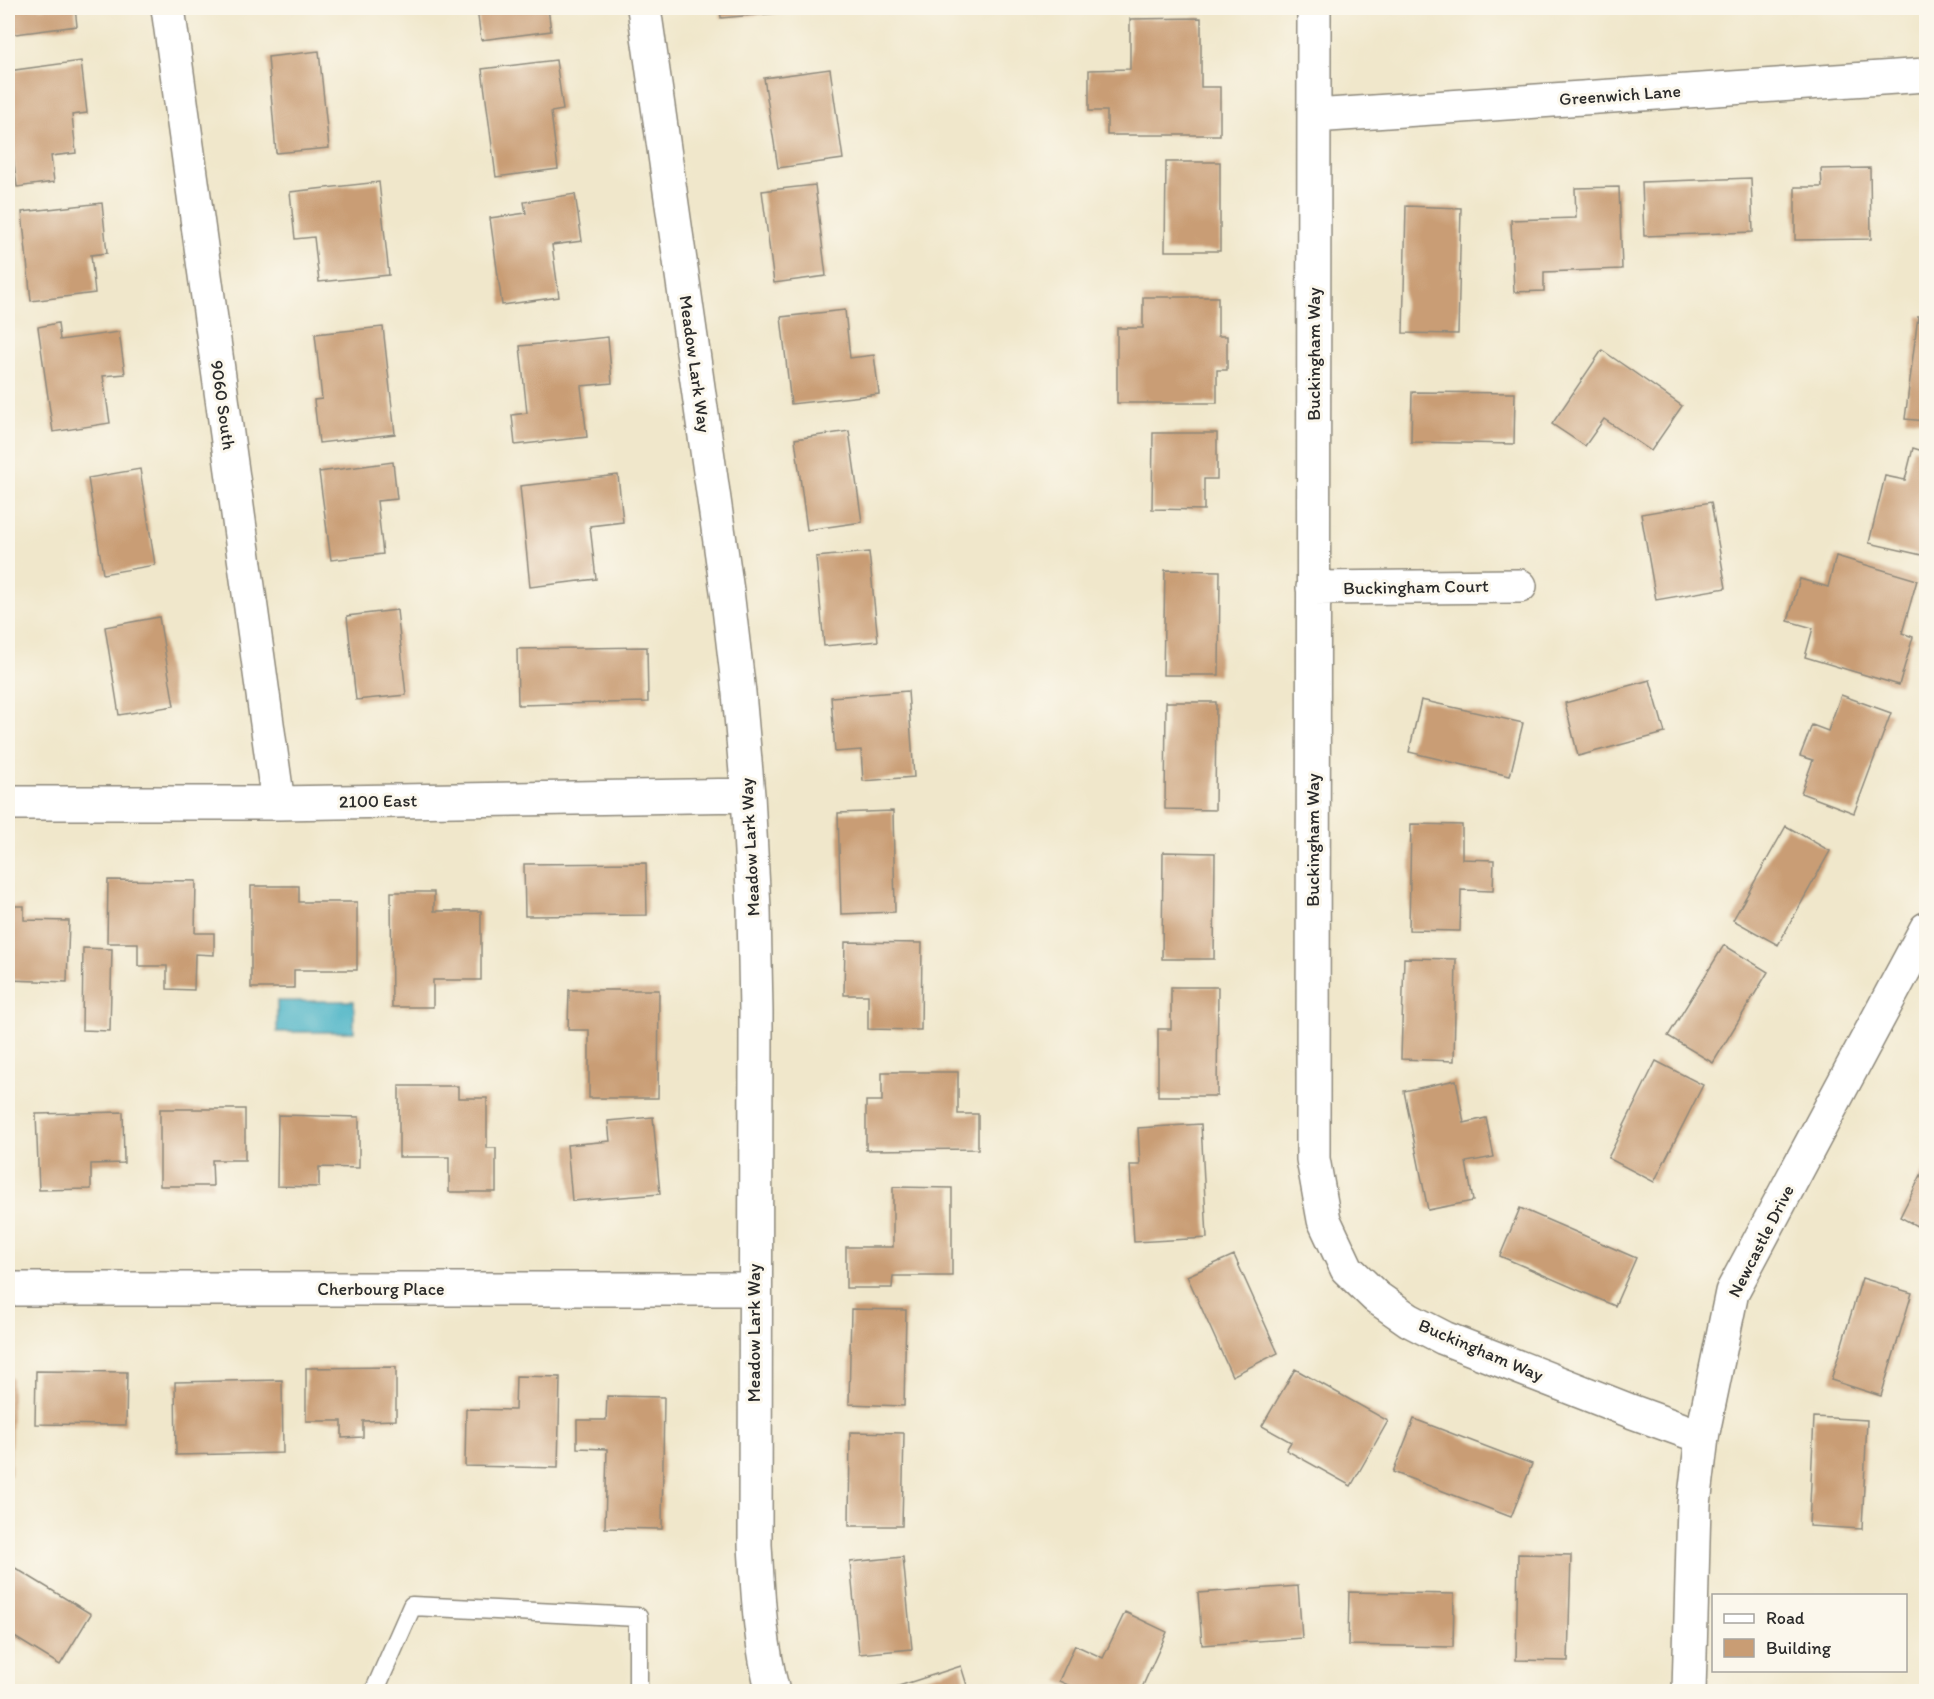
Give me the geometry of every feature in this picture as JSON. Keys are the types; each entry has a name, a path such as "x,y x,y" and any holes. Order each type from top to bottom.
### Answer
{"street":[{"name":"9060 South","path":"168,8 278,803"},
{"name":"Meadow Lark Way","path":"644,8 727,591 748,795 756,1012 755,1545 759,1608 767,1668 773,1692"},
{"name":"Buckingham Way","path":"1314,8 1313,1159 1324,1220 1347,1269 1376,1297 1409,1320 1444,1338 1702,1437"},
{"name":"Greenwich Lane","path":"1314,116 1926,75"},
{"name":"Buckingham Court","path":"1313,588 1520,586"},
{"name":"2100 East","path":"8,803 278,803 748,795"},
{"name":"Newcastle Drive","path":"1689,1692 1694,1504 1702,1437 1732,1292 1926,929"},
{"name":"Cherbourg Place","path":"8,1289 754,1289"}],"lane":[{"path":"374,1692 412,1606 638,1617 638,1692"}],"water":[{"path":"277,1001 354,1001 354,1032 277,1032"}],"building":[{"path":"8,8 75,8 77,26 8,35"},
{"path":"477,8 548,8 551,31 481,40"},
{"path":"720,8 800,8 800,11 721,18"},
{"path":"1201,18 1201,87 1220,87 1220,135 1107,135 1107,111 1089,111 1089,70 1130,69 1130,19"},
{"path":"319,51 329,148 276,153 268,57"},
{"path":"556,60 563,110 551,112 558,169 496,177 482,69"},
{"path":"81,61 87,113 72,115 76,153 51,156 54,182 17,187 8,115 8,71"},
{"path":"830,69 843,159 778,168 764,78"},
{"path":"1166,162 1220,162 1220,251 1165,251"},
{"path":"1870,168 1871,239 1795,240 1795,187 1822,187 1821,169"},
{"path":"1751,178 1753,232 1644,236 1642,182"},
{"path":"379,182 389,275 319,282 314,237 295,239 290,192"},
{"path":"815,185 826,276 774,283 762,191"},
{"path":"1619,187 1622,269 1544,272 1544,291 1514,292 1511,220 1576,218 1575,188"},
{"path":"575,194 582,241 552,245 559,297 502,305 490,218 526,213 524,202"},
{"path":"102,203 107,253 91,255 95,293 31,301 22,212"},
{"path":"1406,206 1461,208 1458,334 1403,333"},
{"path":"1143,297 1218,297 1218,336 1227,336 1227,370 1217,370 1217,403 1117,403 1117,328 1143,328"},
{"path":"845,310 850,358 874,355 879,394 791,404 781,317"},
{"path":"1918,316 1926,317 1926,421 1905,419"},
{"path":"58,323 60,340 119,332 125,374 103,376 110,423 53,432 38,327"},
{"path":"383,327 395,434 319,443 314,400 322,399 315,334"},
{"path":"608,337 612,383 581,386 587,437 515,445 512,415 527,413 520,346"},
{"path":"1602,350 1682,406 1651,451 1604,419 1585,446 1552,424"},
{"path":"1412,392 1515,393 1514,444 1411,442"},
{"path":"849,431 862,522 807,530 795,439"},
{"path":"1153,433 1217,433 1217,479 1204,479 1204,510 1152,509"},
{"path":"1913,448 1926,452 1926,556 1869,543 1885,476 1905,480"},
{"path":"393,462 397,499 377,501 383,554 331,560 319,472"},
{"path":"140,469 155,565 103,574 88,478"},
{"path":"618,475 623,522 590,526 596,579 530,587 520,486"},
{"path":"1711,502 1726,588 1656,600 1641,514"},
{"path":"869,552 878,641 824,646 816,557"},
{"path":"1836,556 1917,580 1902,633 1913,637 1899,685 1805,657 1813,628 1788,621 1800,579 1828,587"},
{"path":"1165,570 1220,571 1219,675 1163,675"},
{"path":"397,610 406,695 356,700 347,616"},
{"path":"159,617 174,706 119,715 105,627"},
{"path":"647,647 648,702 518,705 517,649"},
{"path":"1650,680 1665,733 1578,756 1565,703"},
{"path":"908,691 914,777 863,781 861,750 835,752 831,697"},
{"path":"1841,695 1891,713 1854,813 1801,793 1813,760 1800,756 1812,725 1828,731"},
{"path":"1421,700 1523,723 1510,776 1409,752"},
{"path":"1166,702 1216,702 1215,810 1165,809"},
{"path":"893,811 895,912 841,914 838,813"},
{"path":"1411,824 1462,825 1462,859 1494,860 1493,891 1461,890 1460,931 1409,930"},
{"path":"1786,826 1830,851 1778,945 1733,920"},
{"path":"1163,852 1215,853 1214,959 1162,959"},
{"path":"646,863 647,915 525,916 524,864"},
{"path":"108,880 196,881 195,933 214,933 214,955 195,954 194,990 167,989 167,966 138,966 138,943 107,943"},
{"path":"251,886 299,886 299,902 357,902 357,970 294,970 294,988 251,988"},
{"path":"391,892 434,892 434,911 481,911 481,980 433,980 433,1007 392,1007"},
{"path":"8,906 24,906 24,920 69,921 67,982 8,980"},
{"path":"845,942 922,943 921,1030 868,1029 868,995 844,995"},
{"path":"1724,945 1768,972 1713,1063 1668,1036"},
{"path":"83,948 112,949 110,1031 82,1030"},
{"path":"1404,958 1456,959 1454,1061 1401,1059"},
{"path":"1171,987 1218,987 1217,1096 1158,1096 1158,1029 1171,1029"},
{"path":"569,990 659,990 658,1098 589,1098 589,1030 568,1030"},
{"path":"1656,1061 1703,1085 1654,1182 1608,1158"},
{"path":"882,1072 958,1072 958,1114 978,1114 978,1149 866,1150 866,1101 882,1101"},
{"path":"1456,1080 1464,1123 1486,1118 1494,1157 1466,1162 1473,1201 1428,1210 1404,1091"},
{"path":"399,1086 458,1086 458,1098 487,1098 487,1148 496,1148 496,1192 449,1192 449,1157 399,1157"},
{"path":"160,1109 245,1109 245,1160 212,1160 213,1186 160,1186"},
{"path":"123,1112 124,1163 91,1164 91,1189 39,1190 36,1114"},
{"path":"278,1115 359,1117 359,1168 319,1167 319,1187 277,1186"},
{"path":"653,1117 660,1194 572,1201 567,1145 610,1141 608,1121"},
{"path":"1201,1124 1207,1238 1134,1242 1130,1165 1140,1165 1138,1128"},
{"path":"1926,1165 1926,1231 1900,1217"},
{"path":"893,1187 952,1188 952,1276 893,1276 892,1288 846,1288 846,1247 893,1247"},
{"path":"1520,1208 1636,1258 1615,1306 1500,1256"},
{"path":"1234,1255 1278,1353 1232,1376 1187,1276"},
{"path":"1862,1278 1912,1293 1881,1396 1831,1380"},
{"path":"851,1309 906,1310 904,1406 849,1404"},
{"path":"396,1367 396,1420 363,1421 363,1437 342,1438 342,1421 306,1421 306,1368"},
{"path":"1295,1369 1388,1421 1351,1486 1286,1450 1291,1442 1262,1426"},
{"path":"36,1371 127,1372 126,1425 35,1424"},
{"path":"516,1376 560,1377 558,1468 465,1466 466,1409 515,1410"},
{"path":"8,1377 12,1377 11,1476 8,1476"},
{"path":"282,1380 283,1453 176,1455 175,1382"},
{"path":"607,1396 664,1397 662,1529 605,1528 607,1449 577,1448 577,1420 606,1420"},
{"path":"1814,1417 1867,1420 1862,1529 1809,1526"},
{"path":"1414,1419 1532,1464 1511,1517 1393,1472"},
{"path":"850,1432 904,1433 902,1526 849,1526"},
{"path":"1518,1554 1571,1555 1568,1661 1516,1660"},
{"path":"903,1557 912,1649 859,1654 850,1562"},
{"path":"12,1566 91,1614 60,1665 8,1633 8,1573"},
{"path":"1298,1586 1302,1638 1202,1645 1198,1593"},
{"path":"1349,1592 1454,1594 1453,1647 1348,1645"},
{"path":"1125,1612 1167,1632 1140,1692 1083,1692 1059,1681 1075,1645 1103,1658"},
{"path":"961,1666 969,1692 883,1692 883,1691"}]}
